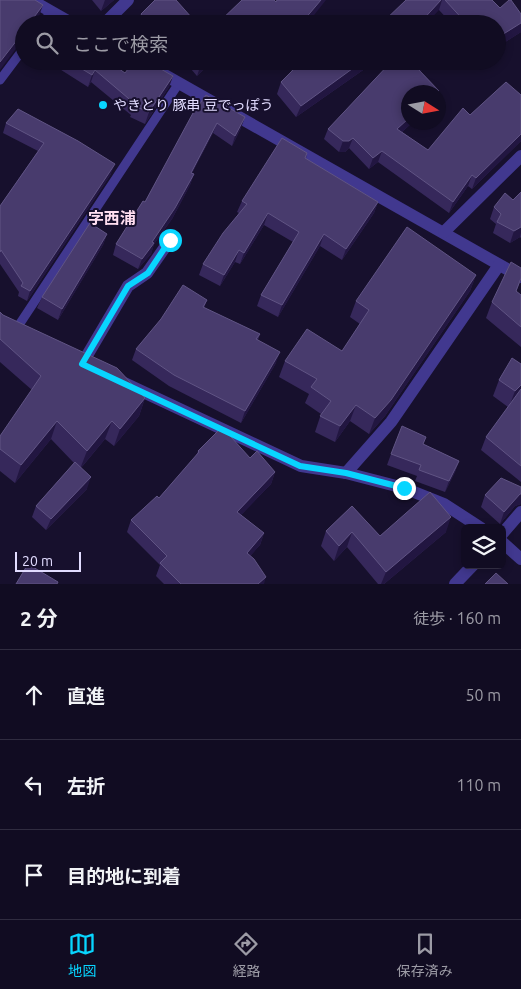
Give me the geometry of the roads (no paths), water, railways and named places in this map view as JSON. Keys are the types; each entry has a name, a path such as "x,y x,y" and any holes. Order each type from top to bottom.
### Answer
{"street":[{"path":"31,0 56,15"},
{"path":"113,15 128,0"},
{"path":"156,70 521,277"},
{"path":"444,232 521,156"},
{"path":"82,364 128,286 148,273 170,240"},
{"path":"346,473 391,422 499,264"},
{"path":"0,325 18,334"},
{"path":"109,376 300,466 346,473 404,488 444,504 475,524"},
{"path":"506,529 521,512"},
{"path":"506,545 521,558"},
{"path":"456,584 469,569"}],"lane":[{"path":"0,80 15,60"},
{"path":"18,334 179,83"}],"place":[{"name":"やきとり 豚串 豆でっぽう","path":"103,105"}],"district":[{"name":"字西浦","path":"112,218"}]}
